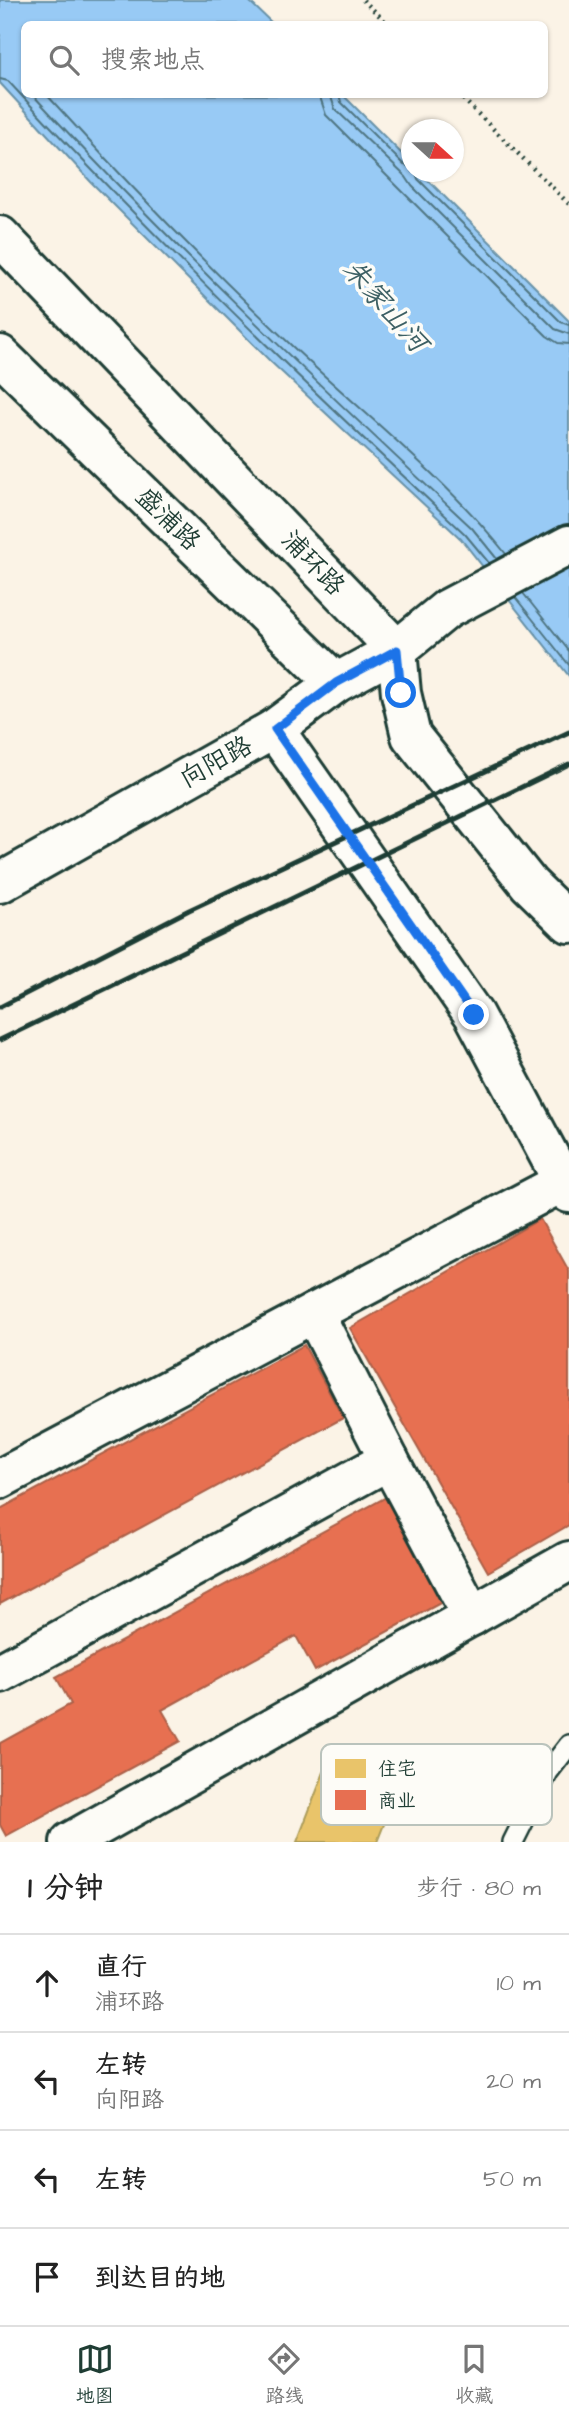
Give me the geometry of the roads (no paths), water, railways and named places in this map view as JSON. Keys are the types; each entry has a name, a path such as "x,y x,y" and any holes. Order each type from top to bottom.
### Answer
{"street":[{"name":"浦环路","path":"0,236 397,650"},
{"name":"盛浦路","path":"0,355 336,683"},
{"name":"向阳路","path":"0,883 275,729 336,683 397,650 447,610 569,545"},
{"path":"397,650 401,693 411,736 529,884 569,923"},
{"path":"0,1479 314,1313 566,1187 474,1015 275,729"},
{"path":"314,1313 472,1616"},
{"path":"0,1673 389,1460"},
{"path":"70,1842 569,1561"}],"lane":[{"path":"552,1767 569,1745"},
{"path":"513,1842 522,1825"}],"water":[{"name":"朱家山河","path":"0,0 248,0 270,21 21,21 21,98 346,98 401,153 401,182 430,182 569,321 569,676 461,539 271,362 91,182 0,83"}],"railway":[{"path":"0,1007 189,910 569,732"},
{"path":"0,1040 569,764"}]}
